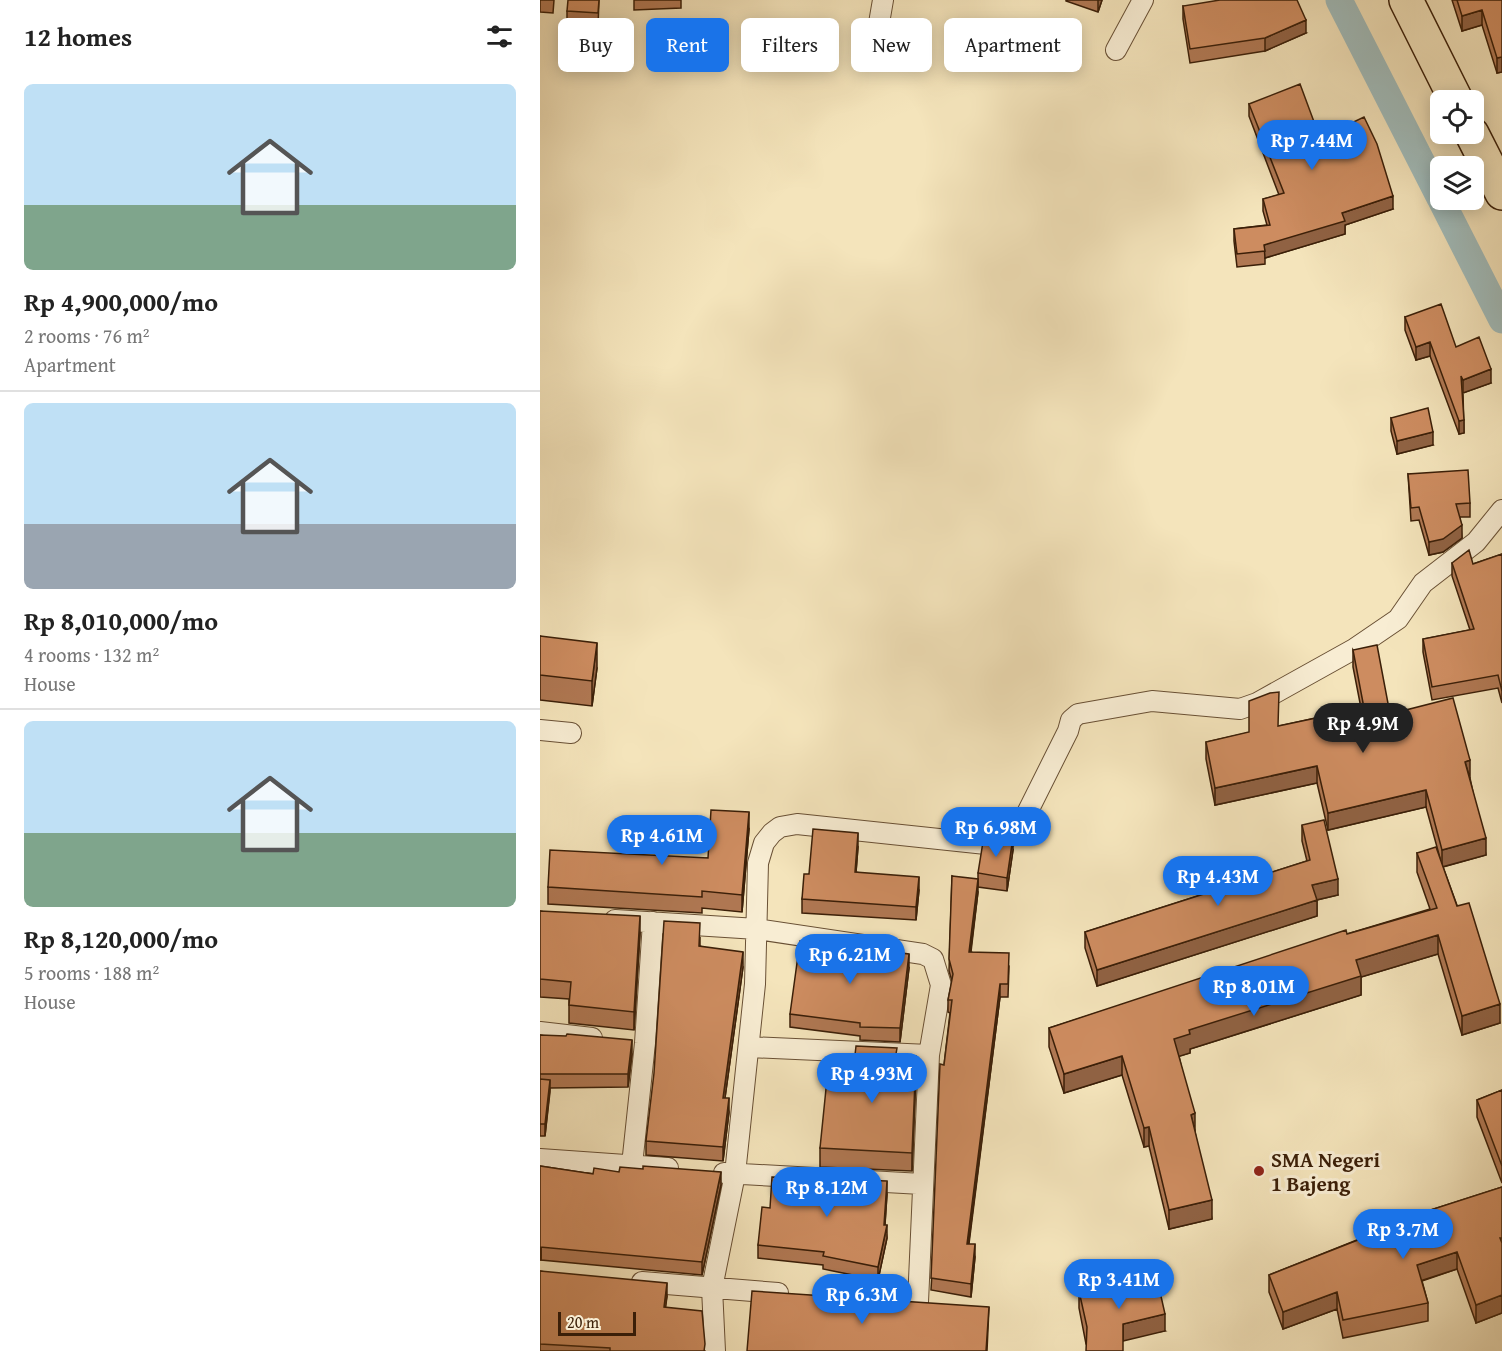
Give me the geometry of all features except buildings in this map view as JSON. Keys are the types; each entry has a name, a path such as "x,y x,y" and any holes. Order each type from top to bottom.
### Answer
{"highway":[{"path":"1406,0 1451,90"},
{"path":"1477,144 1502,193"}],"street":[{"path":"880,18 883,0"},
{"path":"1116,50 1143,0"},
{"path":"715,1351 712,1288 735,1174 749,1047 757,929 758,862 764,843 780,827 797,824 986,844 999,842 1012,836 1021,825 1068,731 1071,720 1078,714 1152,701 1240,709 1257,703 1354,649 1398,619 1423,584 1476,542 1502,510"},
{"path":"540,730 571,733"},
{"path":"594,918 757,929 911,950 933,959 941,985 929,1055 918,1302"},
{"path":"632,1165 645,1043 653,922"},
{"path":"540,1032 645,1043"},
{"path":"749,1047 929,1055"},
{"path":"540,1159 735,1174 922,1184"},
{"path":"620,1280 792,1294"},
{"path":"895,1301 939,1305"}],"waterway":[{"path":"1339,0 1430,178"},
{"path":"1446,210 1502,320"}],"place":[{"name":"SMA Negeri 1 Bajeng","path":"1259,1171"}]}
